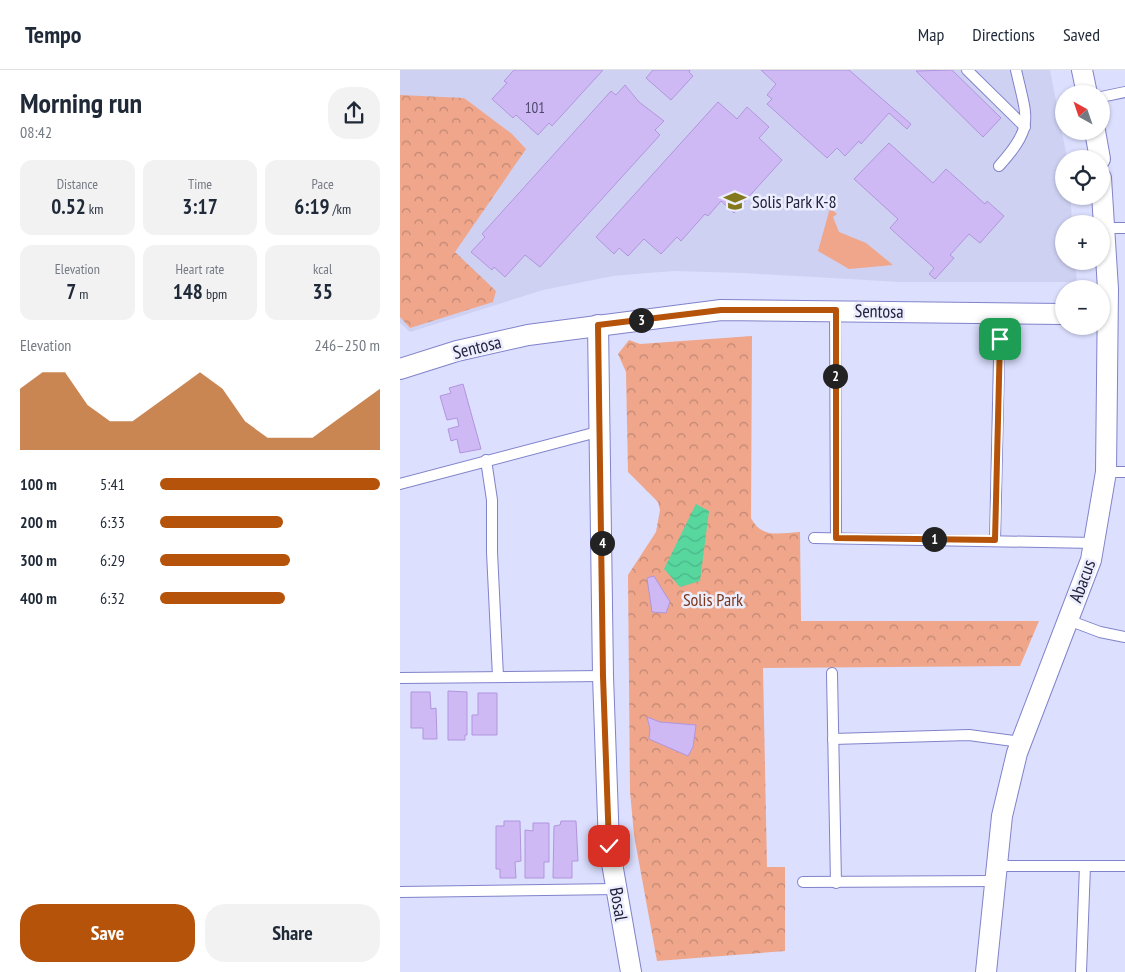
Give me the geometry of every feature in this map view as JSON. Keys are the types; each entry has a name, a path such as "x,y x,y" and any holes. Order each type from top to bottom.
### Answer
{"street":[{"path":"1082,70 1085,85"},
{"name":"Abacus","path":"986,972 1002,816 1021,742 1091,560 1094,543 1115,472 1111,314 1107,270"},
{"name":"Sentosa","path":"400,369 457,351 528,335 721,310 1055,314"},
{"name":"Bosal","path":"598,325 603,676 609,846 631,972"}],"lane":[{"path":"967,70 1026,127"},
{"path":"999,166 1014,149 1026,127 1026,115 1016,70"},
{"path":"1110,95 1125,92"},
{"path":"1110,228 1125,228"},
{"path":"836,310 836,538"},
{"path":"995,540 1000,313"},
{"path":"400,484 486,460 600,432"},
{"path":"486,460 492,500 492,552 498,677"},
{"path":"814,538 1094,543"},
{"path":"1068,620 1100,632 1125,637"},
{"path":"832,673 836,883"},
{"path":"400,678 603,676"},
{"path":"834,739 969,735 1021,742"},
{"path":"803,882 836,883 997,874 1085,866 1125,866"},
{"path":"1081,972 1085,866"},
{"path":"400,892 617,889"}],"shaded area":[{"name":"Solis Park K-8","path":"400,70 1050,70 1055,96 1055,140 1064,140 1065,150 1055,150 1055,205 1071,205 1072,215 1055,215 1055,270 1076,270 1077,280 1055,280 1055,282 901,282 675,271 613,276 543,290 410,332 400,323"}],"green space":[{"path":"400,95 464,98 512,134 526,149 455,252 496,291 493,302 410,328 400,317"},
{"path":"830,208 837,214 833,217 839,232 866,243 893,265 849,269 818,251"},
{"name":"Solis Park","path":"752,336 751,518 755,525 766,532 778,534 800,532 801,621 1039,621 1020,666 763,668 767,867 785,867 785,951 657,961 634,835 630,791 628,575 656,532 660,510 658,502 628,472 626,372 618,354 629,340 640,344"}],"water":[{"path":"696,504 709,511 700,581 680,587 664,569"}],"building":[{"path":"514,70 603,70 552,126 549,123 538,135 516,115 513,118 492,99 507,83 504,81"},
{"path":"653,70 690,70 689,72 693,76 671,100 646,78"},
{"path":"761,70 849,70 911,124 907,129 889,113 861,144 859,141 845,156 837,148 827,158 767,104 772,99 767,95 776,84"},
{"path":"952,70 1001,118 983,137 916,71"},
{"path":"625,85 639,102 664,121 655,130 660,135 540,267 525,255 505,277 494,267 492,270 471,252 485,237 482,234 611,91 616,95"},
{"path":"718,102 737,119 747,107 769,127 759,138 782,160 734,213 721,201 708,216 705,214 681,241 677,237 661,254 644,239 628,256 619,248 614,254 596,237"},
{"path":"889,143 933,183 946,169 985,204 987,201 1004,216 980,243 969,234 950,255 954,258 935,279 929,274 934,268 890,228 898,219 854,179"},
{"path":"463,384 481,449 460,453 457,439 451,441 448,429 459,426 457,418 447,420 440,396 451,393 449,388"},
{"path":"654,576 670,602 666,613 652,612 647,578"},
{"path":"448,691 467,692 467,735 465,735 465,740 448,740"},
{"path":"411,692 430,692 431,709 436,708 437,739 423,739 423,728 411,728"},
{"path":"478,693 497,693 497,735 472,735 472,715 478,715"},
{"path":"647,717 660,722 696,725 693,747 688,756 649,739 650,729"},
{"path":"504,821 520,821 521,861 515,862 516,878 500,878 500,869 496,869 496,826 504,826"},
{"path":"561,821 576,821 578,861 572,861 572,878 553,878 554,826 560,825"},
{"path":"533,823 549,823 549,862 544,862 544,878 525,878 525,830 533,831"}],"place":[{"name":"Solis Park K-8","path":"735,201"}],"route":[{"path":"609,846 603,676 598,325 721,310 836,310 836,538 995,540 1000,339"}]}
